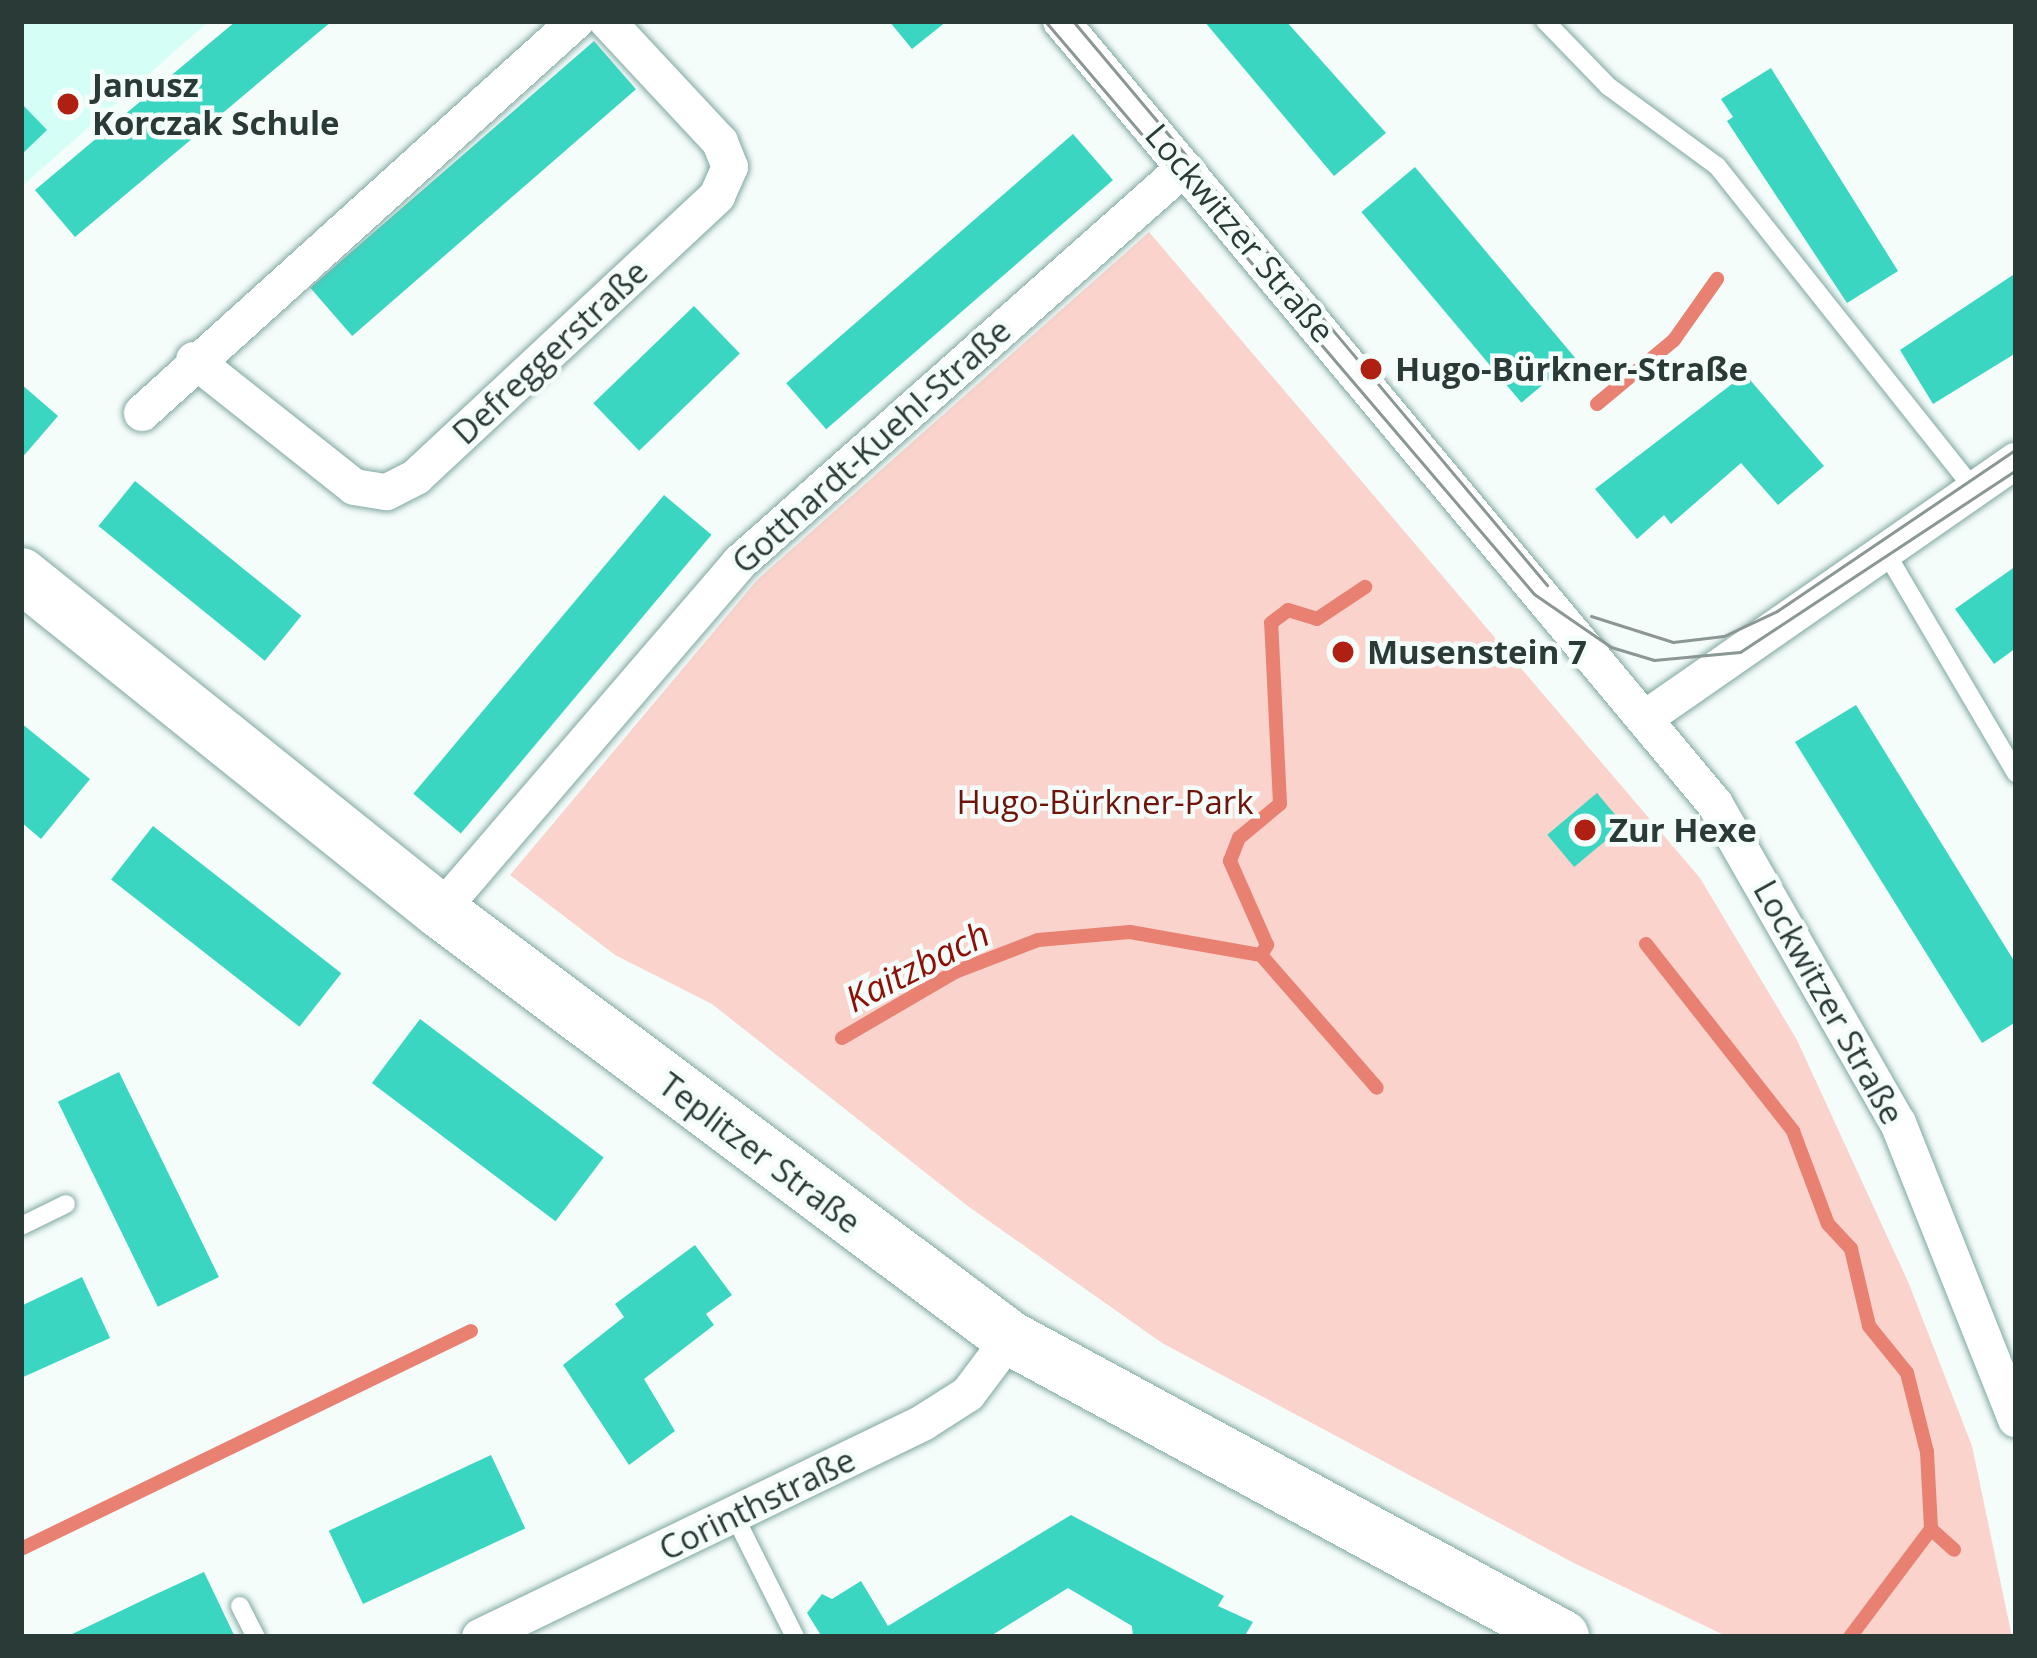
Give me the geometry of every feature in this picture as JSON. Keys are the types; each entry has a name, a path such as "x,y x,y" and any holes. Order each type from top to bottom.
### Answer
{"main road":[{"name":"Teplitzer Straße","path":"21,575 440,911 1010,1338 1562,1637"}],"street":[{"path":"142,413 194,360 576,21"},
{"name":"Defreggerstraße","path":"194,360 354,487 386,492 416,476 717,196 730,167 721,142 607,21"},
{"name":"Lockwitzer Straße","path":"1060,21 1647,717 1715,804 1898,1124 2016,1419"},
{"name":"Gotthardt-Kuehl-Straße","path":"440,911 739,563 1184,168"},
{"path":"1647,717 2016,460"},
{"name":"Corinthstraße","path":"480,1637 525,1625 939,1413 968,1394 1010,1338"}],"lane":[{"path":"1545,21 1608,86 1717,166 1975,490"},
{"path":"1885,551 2016,773"},
{"path":"21,1226 66,1204"},
{"path":"734,1515 795,1637"},
{"path":"241,1606 256,1637"}],"shaded area":[{"name":"Janusz Korczak Schule","path":"21,21 209,21 21,187"}],"green space":[{"name":"Hugo-Bürkner-Park","path":"1149,232 1700,878 1797,1040 1909,1284 1972,1446 2012,1637 1728,1637 1574,1563 1162,1343 969,1207 712,1004 615,955 510,875 757,580"}],"building":[{"path":"236,21 332,21 75,237 35,190"},
{"path":"889,21 947,21 912,49"},
{"path":"1204,21 1286,21 1386,133 1334,176"},
{"path":"594,41 636,89 352,336 310,288"},
{"path":"1771,68 1898,271 1847,303 1727,121 1733,117 1721,99"},
{"path":"21,103 47,130 21,155"},
{"path":"1073,134 1113,180 826,429 786,383"},
{"path":"1415,167 1575,358 1521,403 1361,212"},
{"path":"2016,273 2016,353 1933,404 1900,350"},
{"path":"694,306 740,353 639,451 593,403"},
{"path":"1745,374 1824,466 1778,505 1741,463 1671,524 1664,515 1637,539 1595,489"},
{"path":"21,384 58,416 21,459"},
{"path":"135,481 301,616 265,661 98,526"},
{"path":"664,495 711,535 461,834 413,794"},
{"path":"2016,566 2016,648 1994,664 1955,609"},
{"path":"1856,705 2016,964 2016,1022 1982,1043 1795,742"},
{"path":"21,723 90,779 41,839 21,822"},
{"name":"Zur Hexe","path":"1597,793 1624,825 1574,867 1547,835"},
{"path":"153,826 341,973 299,1027 111,880"},
{"path":"420,1019 604,1157 556,1221 372,1083"},
{"path":"119,1072 219,1277 158,1307 58,1102"},
{"path":"695,1245 732,1295 706,1314 714,1325 644,1379 675,1431 629,1465 563,1365 624,1317 615,1304"},
{"path":"82,1277 110,1338 21,1378 21,1306"},
{"path":"491,1455 525,1528 363,1604 329,1531"},
{"path":"1071,1515 1224,1596 1218,1606 1253,1622 1244,1637 1133,1637 1132,1626 1068,1588 989,1637 822,1637 807,1613 822,1594 832,1599 861,1581 888,1626"},
{"path":"204,1572 235,1637 66,1637 154,1595"}],"waterway":[{"name":"Kaitzbach","path":"1597,404 1674,340 1717,279"},
{"name":"Kaitzbach","path":"842,1038 955,972 1038,940 1130,932 1261,955 1267,945 1230,861 1239,838 1280,804 1271,623 1288,610 1317,619 1365,587"},
{"path":"1646,944 1793,1131 1828,1224 1851,1249 1869,1326 1907,1373 1927,1452 1931,1529 1954,1550"},
{"path":"1261,955 1377,1088"},
{"name":"Kaitzbach","path":"21,1549 471,1331"},
{"path":"1850,1637 1931,1529"}],"tram line":[{"path":"1045,21 1534,594 1611,647 1654,660 1740,652 2016,470"},
{"path":"1073,21 1547,585"},
{"path":"1591,616 1673,642 1724,636 1777,611 2016,449"}],"place":[{"name":"Janusz Korczak Schule","path":"68,104"},
{"name":"Hugo-Bürkner-Straße","path":"1371,369"},
{"name":"Musenstein 7","path":"1343,652"},
{"name":"Zur Hexe","path":"1585,830"}]}
